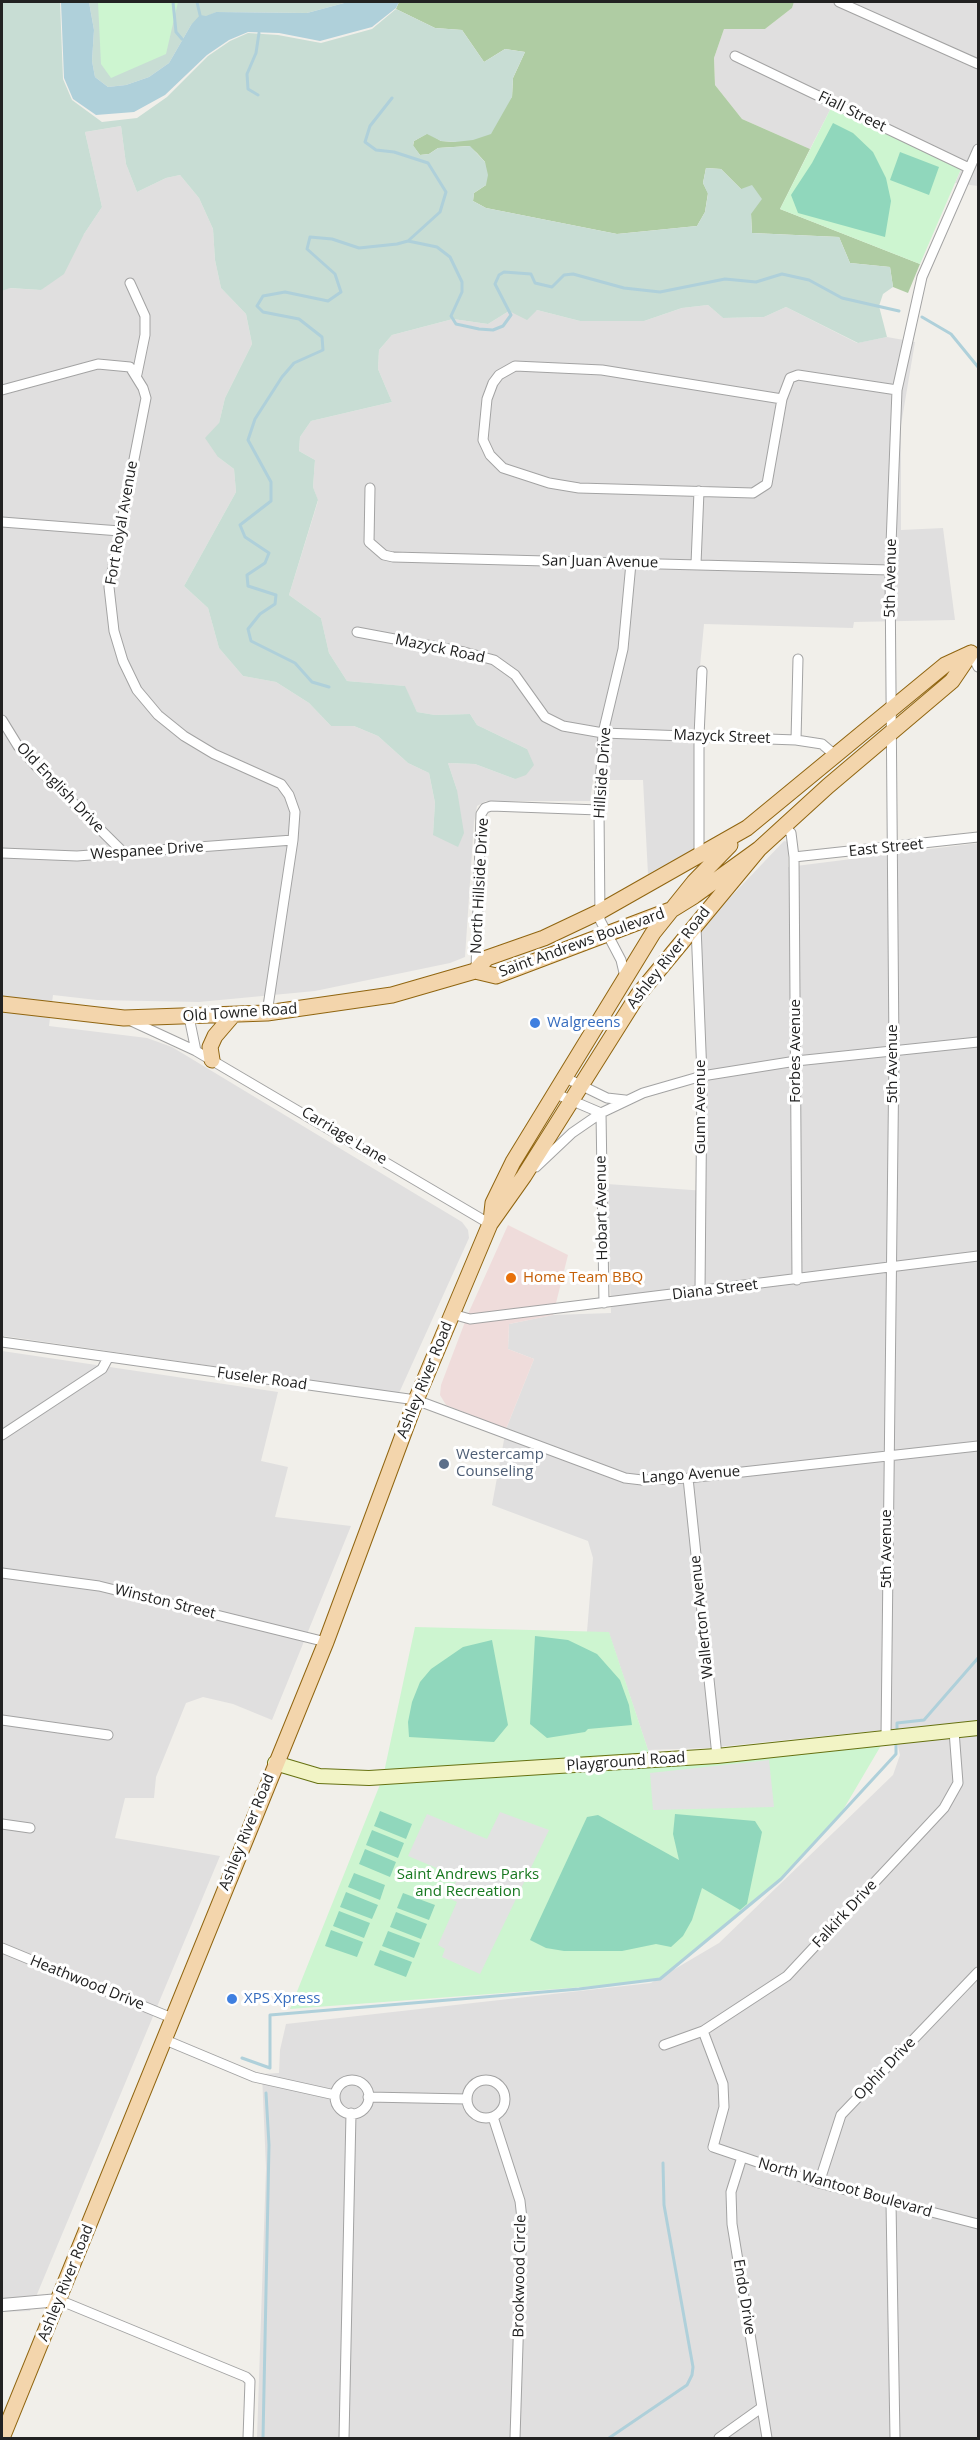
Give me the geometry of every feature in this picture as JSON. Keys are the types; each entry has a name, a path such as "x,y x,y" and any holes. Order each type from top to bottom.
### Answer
{"main road":[{"name":"Saint Andrews Boulevard","path":"975,649 952,681 891,731 759,849 718,880 673,909 496,976 476,971 487,958 544,938 599,912 747,828 945,665 975,649"},
{"name":"Ashley River Road","path":"490,1224 493,1203 513,1162 653,933 694,882 747,828"},
{"name":"Ashley River Road","path":"2,2439 326,1642 416,1400 490,1224 524,1176 579,1085 638,995 759,849"},
{"name":"Old Towne Road","path":"2,1004 124,1018 267,1013 392,995 476,971"},
{"path":"213,1060 210,1047 215,1036 233,1015"},
{"name":"Playground Road","path":"275,1763 319,1776 369,1778 717,1756 978,1728"}],"street":[{"path":"839,2 978,64"},
{"name":"Fiall Street","path":"735,56 969,168"},
{"name":"5th Avenue","path":"886,1737 887,1456 894,1051 890,570 897,390 922,276 978,149"},
{"path":"2,390 98,364 129,367 137,374 145,335 145,316 130,283"},
{"path":"782,399 602,370 515,366 499,375 493,383 484,417 483,440 486,449 503,468 549,483 579,488 753,493 767,484 782,399 790,378 798,375 897,390"},
{"name":"Fort Royal Avenue","path":"137,374 146,398 109,587 110,610 123,661 137,690 158,715 184,736 214,754 281,784 295,812 267,1013"},
{"name":"San Juan Avenue","path":"370,488 369,542 384,555 890,570"},
{"path":"696,564 699,491"},
{"path":"2,522 120,531"},
{"name":"Hillside Drive","path":"626,980 621,960 606,934 599,912 599,810 603,733 623,649 631,562"},
{"name":"Mazyck Road","path":"357,632 464,652 494,660 515,675 545,717 563,726 603,733"},
{"path":"975,649 978,667"},
{"path":"796,740 798,660"},
{"path":"699,857 699,736 702,671"},
{"name":"Old English Drive","path":"2,720 18,746 37,767 124,853"},
{"name":"Mazyck Street","path":"603,733 796,740 822,744 836,756"},
{"name":"North Hillside Drive","path":"476,971 482,814 485,808 491,806 599,810"},
{"name":"Forbes Avenue","path":"784,826 793,838 794,857 797,1280"},
{"name":"East Street","path":"794,857 978,837"},
{"name":"Wespanee Drive","path":"2,853 77,856 292,840"},
{"name":"Gunn Avenue","path":"696,923 702,1076 700,1291"},
{"path":"189,1017 196,1050"},
{"name":"Carriage Lane","path":"124,1018 196,1050 490,1224"},
{"path":"490,1224 541,1161 572,1133 625,1100 702,1076 796,1062 978,1042"},
{"path":"564,1077 608,1098 625,1100"},
{"path":"554,1093 601,1113"},
{"name":"Hobart Avenue","path":"601,1113 604,1303"},
{"name":"Diana Street","path":"452,1314 470,1319 978,1256"},
{"name":"Fuseler Road","path":"2,1342 416,1400"},
{"path":"2,1435 102,1369 108,1358"},
{"name":"Lango Avenue","path":"416,1400 625,1478 642,1480 688,1478 978,1446"},
{"name":"Wallerton Avenue","path":"688,1478 717,1756"},
{"name":"Winston Street","path":"2,1573 99,1586 326,1642"},
{"path":"2,1720 108,1735"},
{"name":"Falkirk Drive","path":"664,2044 703,2031 787,1976 945,1808 958,1783 954,1731"},
{"path":"2,1824 30,1828"},
{"name":"Heathwood Drive","path":"2,1948 172,2018"},
{"name":"Ophir Drive","path":"819,2183 841,2115 978,1972"},
{"name":"North Wantoot Boulevard","path":"703,2031 723,2084 724,2107 713,2148 819,2183 978,2224"},
{"path":"163,2039 254,2077 335,2095"},
{"path":"350,2080 365,2086 369,2097 361,2110 351,2113 338,2106 335,2095 340,2085 350,2080"},
{"path":"482,2080 495,2082 500,2086 505,2097 502,2109 493,2117 475,2115 467,2099 468,2092 476,2082 482,2080"},
{"path":"369,2097 467,2099"},
{"path":"344,2439 351,2113"},
{"name":"Brookwood Circle","path":"493,2117 520,2201 522,2219 515,2439"},
{"name":"Endo Drive","path":"742,2157 731,2192 730,2203 767,2439"},
{"path":"891,2203 895,2439"},
{"path":"2,2305 59,2300 246,2377 250,2381 248,2439"},
{"path":"719,2439 761,2408"}],"shaded area":[{"path":"794,2 978,2 978,186 955,183 961,170 831,108 810,149 742,119 715,85 714,58 724,29 765,29 792,8"},
{"path":"121,126 126,164 137,192 166,178 180,175 199,198 213,229 215,260 221,288 246,314 252,344 225,398 219,423 218,457 234,469 236,492 184,586 208,608 219,648 243,676 276,682 309,703 331,726 354,726 378,736 408,763 429,773 435,803 433,835 457,790 448,763 475,764 515,779 527,749 477,725 470,714 435,715 417,712 404,686 347,681 329,653 321,618 289,595 318,501 313,487 315,460 299,451 300,437 311,421 392,402 378,369 379,350 392,335 453,319 488,324 509,311 517,314 537,310 580,321 644,321 682,308 708,305 723,318 764,317 786,307 857,343 887,337 915,342 901,425 901,530 943,528 955,620 854,622 853,628 704,624 694,730 694,849 648,874 643,780 593,780 590,801 486,801 477,806 474,822 465,957 450,963 315,991 199,1002 97,1000 53,995 49,1026 147,1038 172,1047 462,1222 468,1230 469,1238 399,1393 4,1336 2,1351 2,291 9,288 41,290 102,207 85,132"},
{"path":"784,841 788,842 788,867 978,843 978,2438 257,2438 266,2168 262,2074 279,2073 280,2050 286,2024 651,1983 719,1943 893,1775 900,1755 894,1729 707,1748 648,1750 609,1633 587,1632 593,1558 588,1541 492,1505 506,1429 534,1359 508,1349 509,1324 553,1315 611,1313 607,1184 706,1191 701,928"},
{"path":"508,1225 568,1255 553,1315 509,1324 508,1349 534,1359 506,1429 446,1405 440,1395 441,1385 468,1314"},
{"path":"2,1351 278,1392 261,1461 288,1467 275,1517 351,1526 272,1720 233,1704 203,1697 186,1703 156,1777 154,1798 125,1798 115,1838 220,1856 30,2311 2,2312"},
{"path":"769,1760 774,1807 653,1810 650,1773"},
{"path":"500,1812 549,1830 480,1974 442,1957 445,1949 438,1945 457,1902 448,1898 458,1877 408,1856 427,1814 487,1839"}],"green space":[{"path":"2,2 60,2 63,79 72,100 102,122 137,118 167,97 208,56 230,41 248,33 278,35 321,43 372,29 396,9 435,28 462,30 484,62 505,49 525,52 513,78 512,97 491,134 473,140 455,142 441,141 427,134 414,141 413,145 420,155 429,154 438,148 470,146 485,162 488,175 486,185 474,193 473,201 486,208 617,234 697,226 705,212 708,194 703,183 706,168 721,169 741,189 752,185 762,199 751,214 752,233 839,237 850,263 890,267 893,287 883,294 879,306 887,337 858,343 786,307 764,317 723,318 708,305 682,308 644,321 580,321 537,310 527,320 509,311 488,324 453,319 392,335 379,350 378,369 392,402 311,421 300,437 299,451 315,460 313,487 318,500 289,595 321,618 329,653 347,681 405,686 417,712 435,715 470,714 477,725 527,749 534,765 526,775 515,779 475,764 448,763 457,790 464,833 458,847 433,835 435,803 429,773 408,763 378,736 354,726 331,726 309,703 276,682 243,676 219,648 208,608 184,586 236,492 234,469 218,457 205,438 219,423 225,398 252,344 246,314 221,288 215,260 213,229 199,198 180,175 166,178 137,192 126,164 121,126 85,132 102,207 84,234 64,274 41,290 10,288 2,291"},
{"path":"89,2 348,2 307,13 216,12 191,25 169,63 149,77 126,85 108,87 95,77 92,61 94,30"},
{"path":"98,2 178,2 166,54 111,78 101,64"},
{"path":"399,2 794,2 792,8 765,29 724,29 714,58 715,85 742,119 810,149 780,209 920,264 908,293 893,287 890,267 850,263 839,237 752,233 751,214 741,189 721,169 706,168 703,183 708,193 705,212 697,226 617,234 486,208 473,201 474,193 486,185 485,162 477,153 469,146 438,148 429,154 420,155 413,146 414,141 428,133 441,141 455,142 512,97 513,78 525,52 505,49 484,62 462,30 435,28 396,9"},
{"path":"831,108 961,169 920,264 780,209"},
{"path":"833,123 853,133 873,152 886,178 891,201 885,237 798,213 791,195 812,163"},
{"path":"900,152 939,167 929,195 890,180"},
{"name":"Saint Andrews Parks and Recreation","path":"415,1627 609,1632 651,1759 886,1737 843,1810 781,1879 660,1979 637,1983 290,2009 383,1777"},
{"path":"535,1636 568,1640 597,1654 620,1680 629,1705 632,1725 588,1729 585,1732 547,1738 530,1724"},
{"path":"492,1640 508,1725 494,1742 409,1737 408,1722 412,1702 420,1682 431,1669 463,1647"},
{"path":"380,1811 412,1824 406,1839 374,1826"},
{"path":"675,1814 755,1821 762,1832 747,1904 740,1910 702,1888 692,1920 683,1936 671,1947 656,1944 622,1951 564,1951 546,1948 530,1940 587,1817 598,1815 679,1860 673,1834"},
{"path":"372,1830 404,1843 398,1858 366,1845"},
{"path":"365,1849 396,1862 390,1877 359,1864"},
{"path":"354,1873 385,1885 380,1900 348,1887"},
{"path":"346,1892 378,1905 372,1919 340,1907"},
{"path":"403,1893 435,1905 429,1920 397,1908"},
{"path":"339,1911 370,1923 364,1938 333,1926"},
{"path":"396,1912 427,1924 421,1939 390,1927"},
{"path":"331,1930 363,1942 357,1957 325,1946"},
{"path":"388,1931 420,1943 414,1958 382,1946"},
{"path":"380,1950 412,1962 406,1977 374,1965"}],"water":[{"path":"61,2 89,2 94,30 92,61 95,77 108,87 126,85 149,77 169,63 191,25 200,15 206,16 216,12 307,13 348,2 399,2 396,8 372,27 320,41 279,33 248,32 229,40 207,55 165,95 134,112 96,115 73,99 64,78"}],"waterway":[{"path":"173,2 176,32 182,39"},
{"path":"197,2 200,15"},
{"path":"258,95 248,89 247,74 256,53 259,33"},
{"path":"329,687 312,682 295,663 251,641 248,629 260,614 275,604 276,595 248,586 247,575 265,563 269,553 245,537 240,525 271,501 271,482 248,440 255,419 282,377 294,363 323,350 322,337 299,319 263,312 257,306 263,296 285,292 328,301 341,292 335,274 307,249 310,237 332,239 359,248 397,244 408,241 440,212 446,192 428,163 394,152 376,150 365,142 370,126 392,98"},
{"path":"408,241 437,247 450,257 462,282 462,292 451,316 456,324 479,329 493,330 503,326 511,315 495,284 499,275 504,272 531,274 535,283 552,287 564,275 573,274 624,288 660,292 725,279 756,282 782,274 809,280 842,298 899,311"},
{"path":"922,317 951,334 978,367"},
{"path":"897,1728 897,1723 924,1720 978,1658"},
{"path":"242,2058 270,2068 270,2015 579,1989 660,1979 781,1879 896,1754 896,1745"},
{"path":"263,2438 269,2145 266,2093"},
{"path":"609,2438 687,2385 692,2375 693,2367 664,2205 663,2163"}],"place":[{"name":"Walgreens","path":"535,1023"},
{"name":"Home Team BBQ","path":"511,1278"},
{"name":"Westercamp Counseling","path":"444,1464"},
{"name":"XPS Xpress","path":"232,1999"}]}
